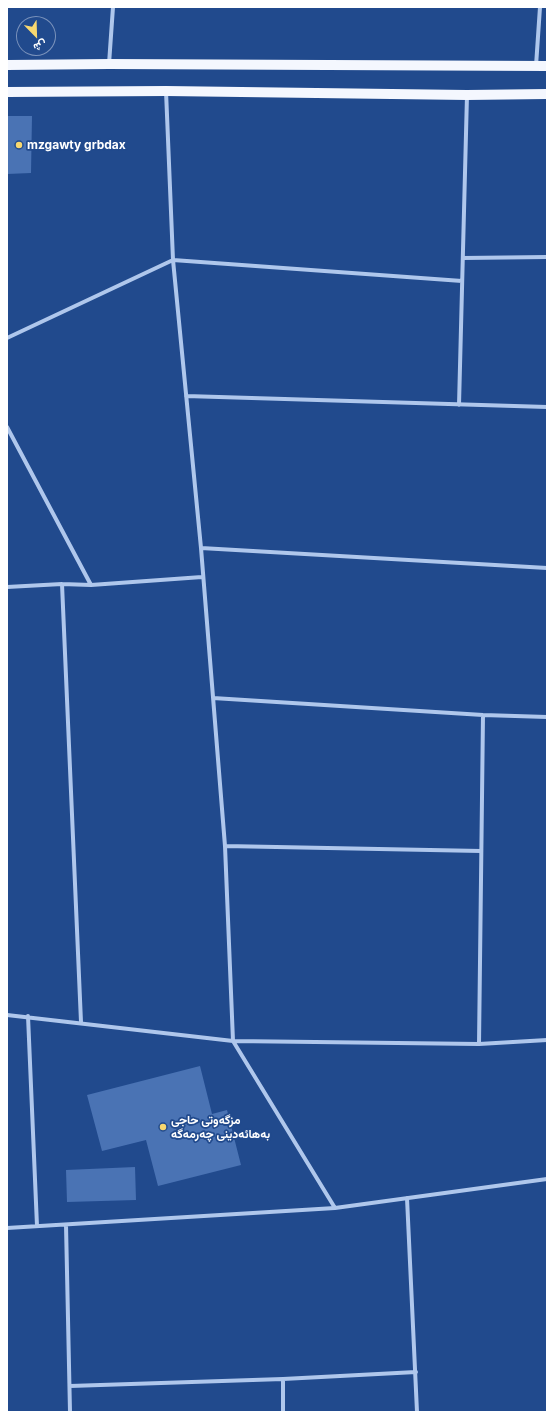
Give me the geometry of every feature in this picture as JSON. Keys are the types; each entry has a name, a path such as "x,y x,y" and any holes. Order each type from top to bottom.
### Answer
{"main road":[{"path":"7,65 547,66"},
{"path":"7,92 166,91 467,95 547,94"}],"street":[{"path":"109,64 113,7"},
{"path":"536,66 540,7"},
{"path":"166,91 173,260 201,548 202,577 225,846 233,1041 335,1208"},
{"path":"459,405 467,95"},
{"path":"463,258 547,257"},
{"path":"7,338 173,260 462,281"},
{"path":"186,396 547,407"},
{"path":"7,427 92,585"},
{"path":"201,548 547,568"},
{"path":"7,587 62,584 92,585 202,577"},
{"path":"62,584 81,1022"},
{"path":"213,698 483,714 547,716"},
{"path":"479,1044 483,714"},
{"path":"225,846 481,851"},
{"path":"7,1015 81,1022 233,1041 479,1044 547,1040"},
{"path":"28,1016 37,1226"},
{"path":"7,1228 335,1208 547,1179"},
{"path":"407,1198 417,1412"},
{"path":"66,1225 70,1412"},
{"path":"70,1386 283,1379 416,1372"},
{"path":"283,1379 283,1412"}],"building":[{"name":"mzgawty grbdax","path":"7,116 32,116 31,173 7,174"},
{"name":"مزگەوتی حاجی بەهائەدینی چەرمەگە","path":"200,1066 212,1114 227,1110 241,1165 158,1186 146,1140 102,1151 87,1095"},
{"path":"135,1167 136,1200 67,1202 66,1170"}],"place":[{"name":"mzgawty grbdax","path":"19,145"},
{"name":"مزگەوتی حاجی بەهائەدینی چەرمەگە","path":"163,1127"}]}
